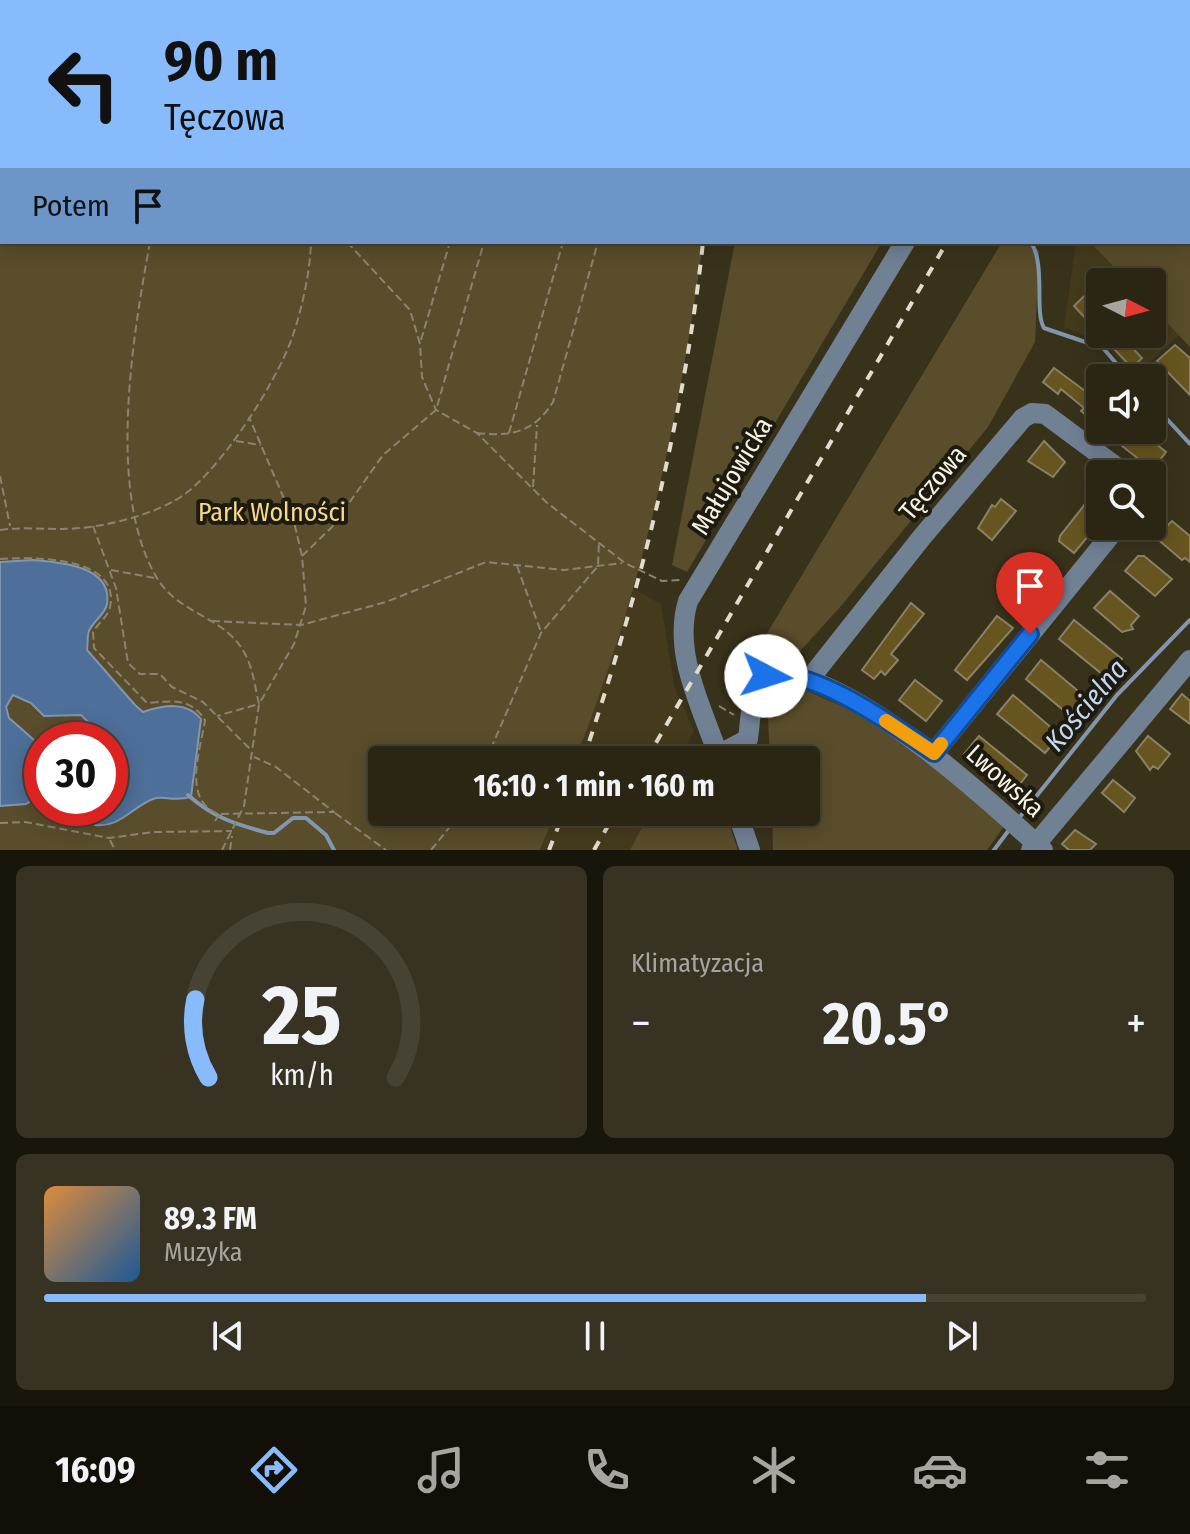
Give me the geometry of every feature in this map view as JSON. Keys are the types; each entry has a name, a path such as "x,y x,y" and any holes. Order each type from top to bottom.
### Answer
{"street":[{"name":"Małujowicka","path":"715,746 688,669 681,635 685,612 696,586 904,244"},
{"name":"Tęczowa","path":"808,681 912,549 1023,418 1032,413 1045,414 1107,460"},
{"path":"934,753 1107,540"},
{"path":"1028,839 1190,660"},
{"name":"Lwowska","path":"737,746 748,739 753,693 766,676 787,674 863,708 934,753 1028,839"},
{"path":"742,826 750,850"}],"path":[{"path":"150,244 130,361 128,431 137,528 157,578 183,608 233,636 245,653 259,704 254,757 240,815 222,850"},
{"path":"0,530 93,526 175,501 207,473 235,440 291,340 306,284 311,244"},
{"path":"349,244 410,310 420,344 422,377 436,410 477,433 534,490 625,563 662,581 676,579 696,586"},
{"path":"420,344 449,244"},
{"path":"302,556 332,527 383,455 436,410 483,244"},
{"path":"509,433 562,244"},
{"path":"534,490 533,454 537,424 553,402 597,244"},
{"path":"217,716 259,704 284,665 306,606 302,556 294,522 249,417"},
{"path":"477,433 509,433 537,424"},
{"path":"235,440 262,445"},
{"path":"0,476 10,528"},
{"path":"93,526 111,570 128,663 140,674 160,674 172,687 203,702 253,752"},
{"path":"492,746 541,633 598,566 599,540"},
{"path":"0,559 29,557 70,562 98,575 111,599 109,610 93,632 94,648 147,703 182,701 200,712 205,720 196,780 205,807 219,814 240,815 334,812"},
{"path":"211,621 301,625 386,602 408,590 486,562 564,570 625,563"},
{"path":"516,565 541,633"},
{"path":"111,570 157,578"},
{"path":"254,757 276,767 386,850"},
{"path":"215,821 219,814"},
{"path":"0,823 25,822 109,838 153,832 225,834 233,831"},
{"path":"431,850 451,826"},
{"path":"230,850 233,831"},
{"path":"109,838 115,850"}],"shaded area":[{"path":"1076,244 1092,244 1115,268 1086,268 1086,336 1064,327"},
{"path":"1166,322 1179,335 1166,347"},
{"path":"1108,348 1165,348 1148,364 1123,364"},
{"path":"616,579 661,604 675,689 694,731 686,746 557,746"},
{"path":"529,826 644,826 631,850 520,850"}],"green space":[{"name":"Park Wolności","path":"0,244 703,244 683,374 655,505 620,634 580,746 368,746 368,826 549,826 540,850 0,850"},
{"path":"735,244 881,244 687,572 672,565"},
{"path":"1001,244 1030,244 1039,251 1035,342 988,427 841,606 793,659 763,640"},
{"path":"1092,244 1190,244 1190,347 1166,322 1166,268 1115,268"},
{"path":"789,683 882,724 1005,825 987,850 773,850 772,826 820,826 820,746 769,746 767,698"},
{"path":"643,826 730,826 738,850 630,850"}],"water":[{"path":"0,562 56,562 93,573 101,581 107,591 107,604 89,631 87,650 143,712 167,706 182,707 201,719 191,797 153,799 128,814 128,722 88,722 81,715 44,716 31,703 13,695 6,707 9,718 24,731 24,804 0,806"}],"building":[{"path":"1086,294 1086,319 1074,306"},
{"path":"1175,345 1190,358 1190,395 1166,370 1166,364 1157,361"},
{"path":"1113,348 1132,348 1142,358 1136,364 1128,364"},
{"path":"1054,368 1086,392 1086,415 1081,411 1084,408 1061,389 1058,394 1043,382"},
{"path":"1044,441 1065,462 1053,477 1028,461"},
{"path":"1156,444 1166,452 1160,460 1140,460 1121,445"},
{"path":"1001,499 1016,511 992,540 978,528 992,505 995,507"},
{"path":"1086,503 1086,539 1074,553 1059,541"},
{"path":"1172,521 1190,536 1190,562 1185,558 1182,560 1159,540 1166,540 1166,527"},
{"path":"1138,556 1144,556 1172,579 1155,596 1125,571"},
{"path":"1033,565 1052,580 1032,604 1014,590"},
{"path":"1110,591 1139,616 1131,625 1133,629 1122,632 1094,608"},
{"path":"911,603 924,614 891,654 898,660 885,675 881,671 874,679 862,670"},
{"path":"997,616 1013,628 967,680 955,670"},
{"path":"1074,620 1122,659 1107,678 1059,639"},
{"path":"1041,660 1089,700 1073,718 1026,679"},
{"path":"915,680 942,701 926,721 899,700"},
{"path":"1182,694 1190,701 1190,724 1170,709"},
{"path":"1013,695 1060,735 1045,753 997,714"},
{"path":"979,736 1027,775 1012,794 964,754"},
{"path":"1148,736 1170,754 1158,769 1153,766 1150,770 1136,751"},
{"path":"1113,780 1135,798 1124,812 1102,793"},
{"path":"1075,830 1096,844 1090,850 1069,850 1062,844"}],"waterway":[{"path":"1032,244 1038,263 1040,311 1044,328 1103,348 1117,364"},
{"path":"1166,418 1190,444"},
{"name":"Kościelna","path":"1019,818 1117,695 1190,620"},
{"name":"Kościelna","path":"188,795 225,819 268,833 274,833 293,818 306,818 326,835 334,850"},
{"name":"Kościelna","path":"994,850 1009,830"}],"railway":[{"path":"588,746 641,569 672,440 703,244"},
{"path":"654,746 946,244"},
{"path":"549,850 558,826"},
{"path":"594,850 608,826"}],"slow traffic":[{"path":"886,721 934,753 941,744"}],"route":[{"path":"766,676 787,674 808,681 863,708 934,753 1030,634"}]}
